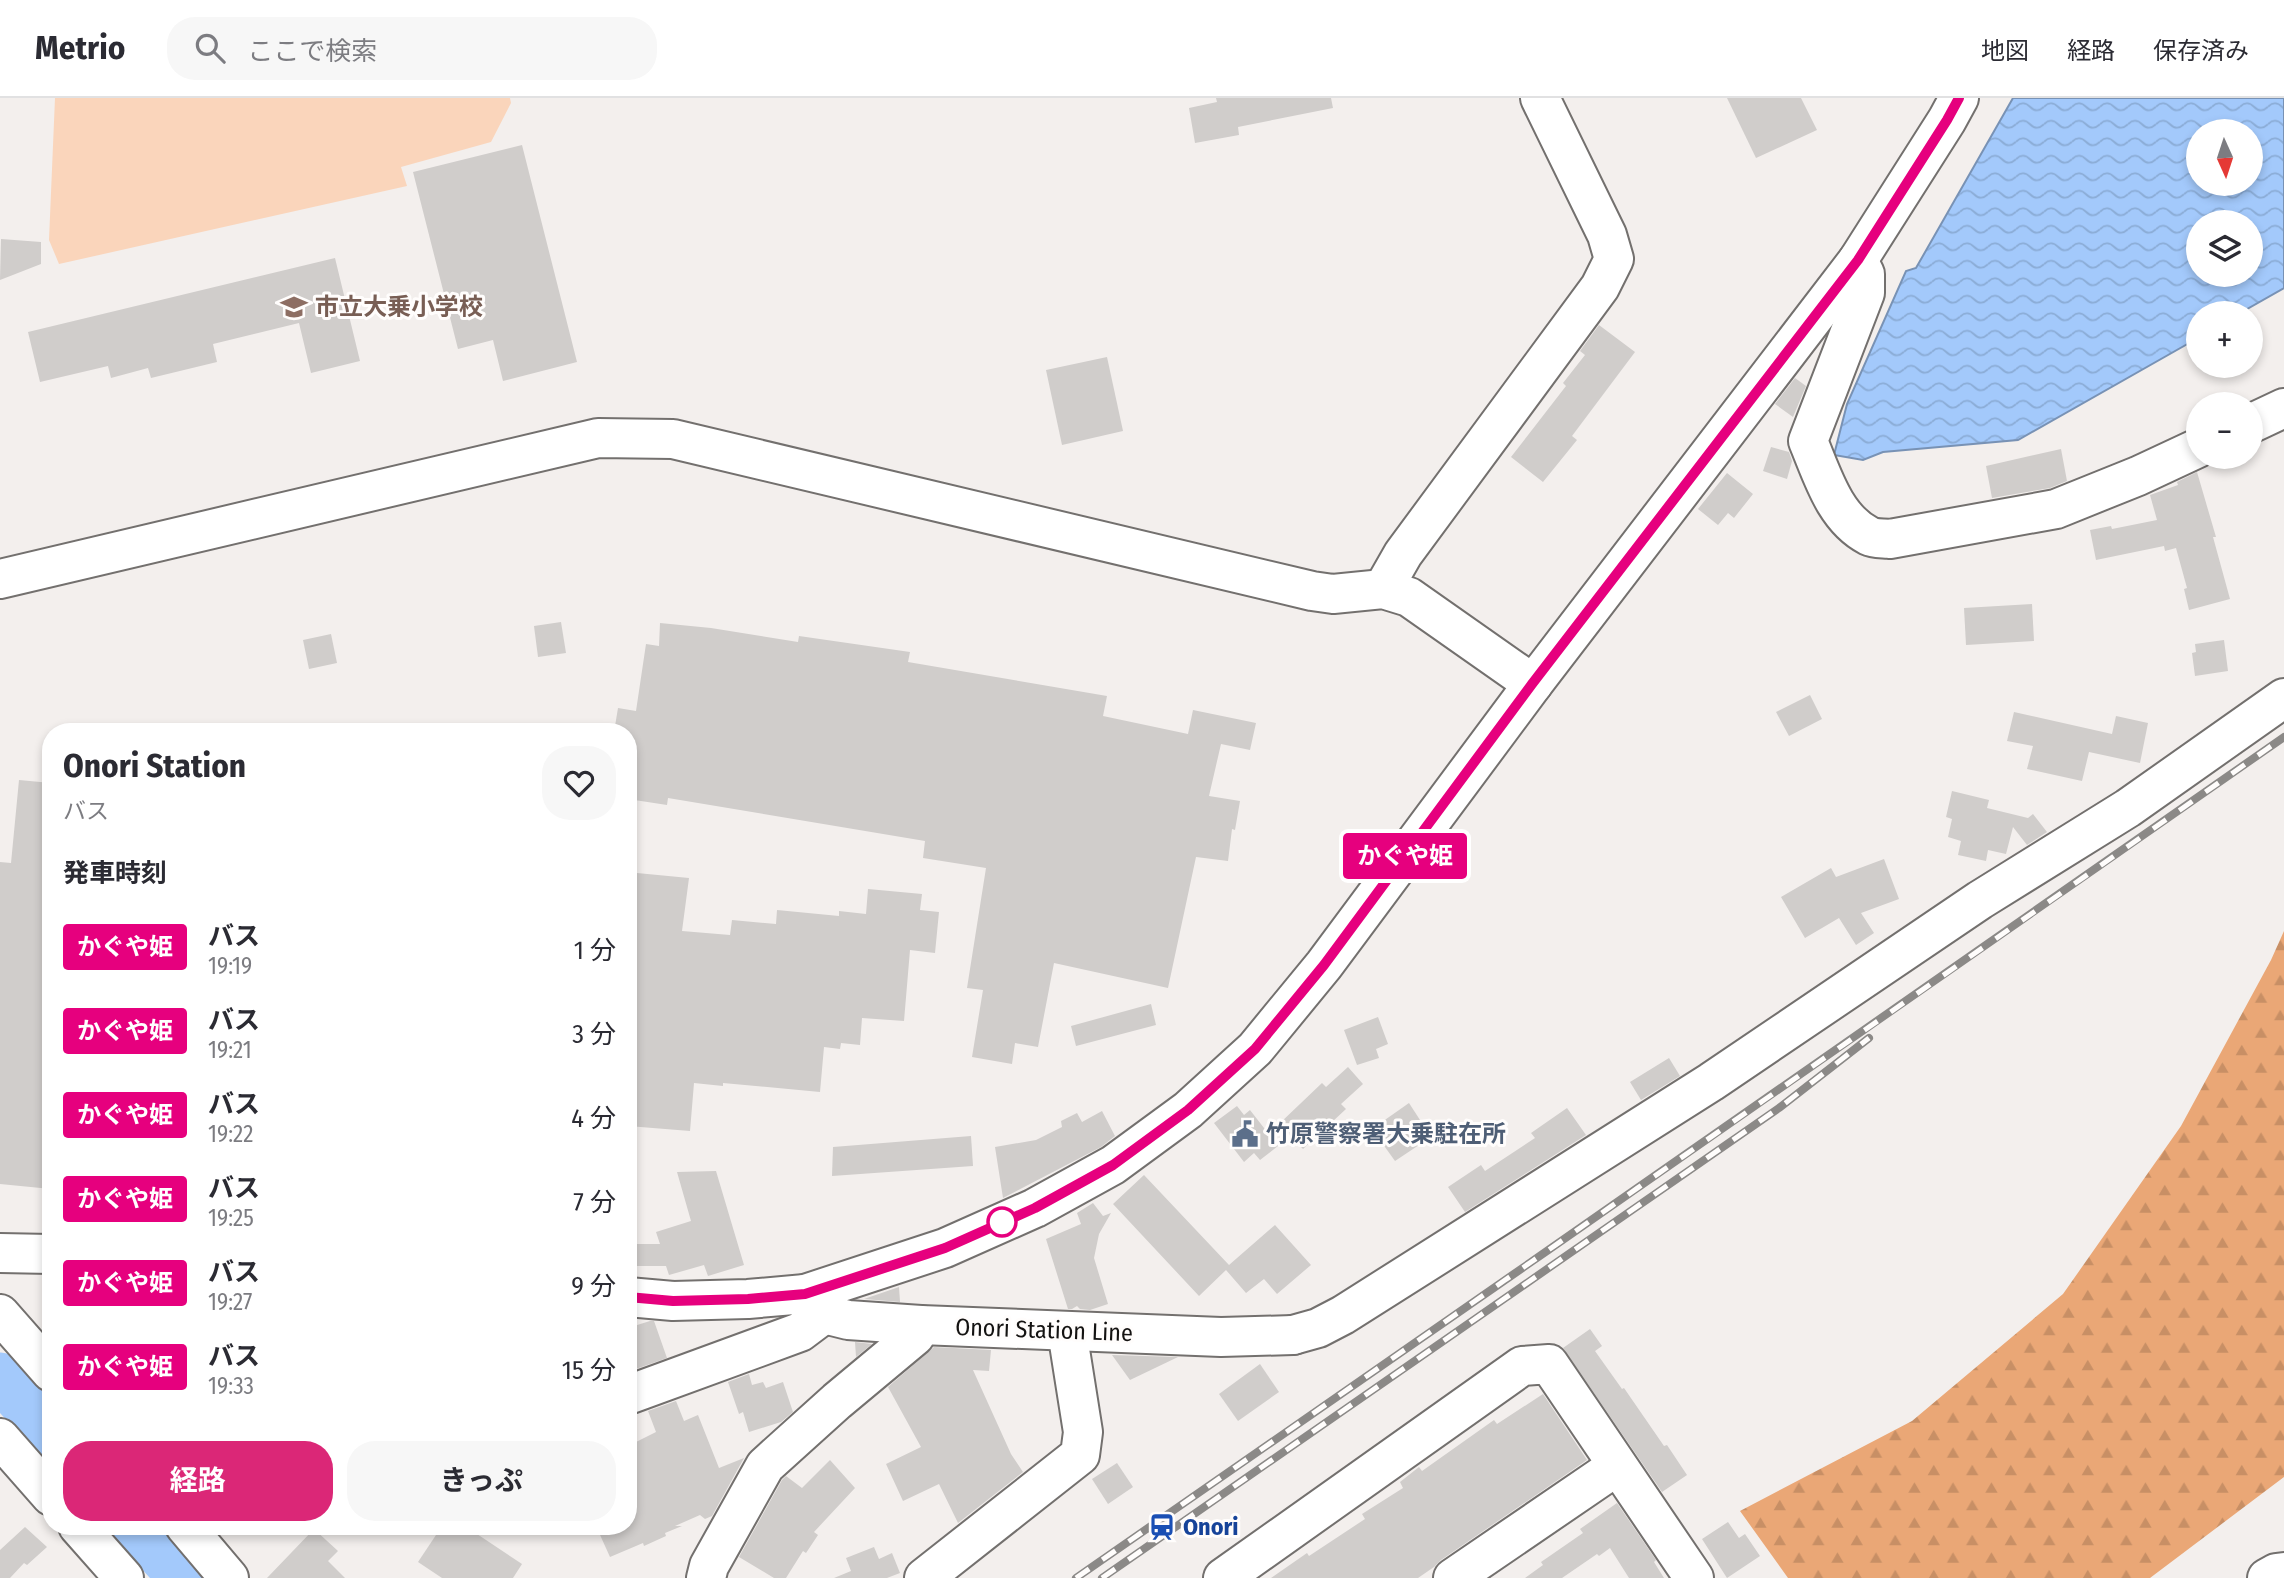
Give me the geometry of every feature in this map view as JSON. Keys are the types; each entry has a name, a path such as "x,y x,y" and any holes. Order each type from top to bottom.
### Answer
{"main road":[{"path":"1383,589 1403,554 1600,287 1615,259 1540,98"},
{"path":"637,1298 673,1301 748,1299 815,1304 1035,1208 1113,1165 1188,1110 1255,1049 1324,965 1532,684 1858,260 1959,98"},
{"path":"1858,260 1866,274 1865,293 1808,440 1835,504 1870,537 1891,539 2056,509 2186,454"},
{"path":"2263,418 2284,408"},
{"path":"0,579 598,438 673,439 1312,591 1333,594 1383,589 1409,597 1532,684"},
{"name":"Onori Station Line","path":"815,1304 849,1320 921,1325 1221,1337 1293,1335 1318,1328 1343,1315 1711,1082 1980,900 2128,808 2284,698"},
{"path":"0,1253 42,1254"},
{"path":"637,1392 800,1332 815,1304"},
{"path":"0,1314 42,1362"},
{"path":"706,1578 709,1566 765,1466 915,1336 921,1325"},
{"path":"924,1578 1080,1455 1083,1432 1067,1331"},
{"path":"1223,1578 1522,1366 1549,1364 1689,1576"},
{"path":"0,1438 42,1486"},
{"path":"1453,1578 1617,1466"},
{"path":"86,1535 124,1578"},
{"path":"193,1535 229,1578"},
{"path":"2267,1578 2284,1572"}],"green space":[{"path":"2284,931 2284,1477 2150,1578 1788,1578 1740,1511 1912,1421 2063,1294 2181,1126"}],"shaded area":[{"path":"55,98 510,98 511,103 491,142 401,167 407,186 59,264 49,240"}],"water":[{"path":"2013,98 2284,98 2284,288 2261,301 2186,301 2186,345 2018,440 1883,452 1863,460 1834,455 1847,404 1906,271 1916,268"}],"building":[{"path":"1216,98 1331,98 1333,108 1238,127 1239,135 1195,143 1189,108 1217,102"},
{"path":"1727,98 1801,98 1817,130 1756,158"},
{"path":"522,145 577,362 503,381 493,340 458,349 413,172"},
{"path":"1,239 41,242 41,264 0,280"},
{"path":"335,258 360,361 311,373 299,323 213,344 217,362 151,378 148,368 111,378 108,366 40,382 28,332"},
{"path":"1599,325 1635,352 1572,436 1577,440 1543,482 1511,457 1566,386 1563,383 1585,355 1580,351"},
{"path":"1107,357 1123,431 1062,445 1046,370"},
{"path":"1795,378 1806,386 1793,417 1775,404"},
{"path":"1771,447 1789,452 1792,461 1787,479 1763,471"},
{"path":"2061,449 2067,481 2050,488 1992,498 1986,466"},
{"path":"2197,472 2230,599 2189,610 2184,589 2187,588 2176,548 2165,551 2164,546 2096,560 2090,530 2111,526 2112,529 2157,520 2150,495 2178,485 2177,482"},
{"path":"1727,473 1753,494 1734,518 1728,513 1718,525 1698,509"},
{"path":"2032,604 2034,641 1966,645 1964,608"},
{"path":"561,622 566,653 538,657 534,626"},
{"path":"660,623 798,642 799,636 910,652 908,662 1107,696 1103,716 1188,734 1193,710 1256,723 1250,750 1221,744 1209,796 1240,801 1235,830 1232,829 1228,861 1196,857 1168,988 1054,963 1038,1047 1015,1043 1012,1064 972,1057 983,990 967,988 986,868 923,858 925,841 668,798 667,805 637,800 637,723 616,723 618,708 636,711 646,644 659,646"},
{"path":"331,634 337,663 309,669 303,640"},
{"path":"2224,640 2228,671 2195,676 2192,653 2196,652 2195,644"},
{"path":"1810,695 1822,719 1789,736 1776,712"},
{"path":"2014,712 2112,734 2116,716 2148,723 2140,763 2089,752 2082,781 2027,769 2033,746 2007,741"},
{"path":"19,780 42,782 42,1188 0,1184 0,862 11,863"},
{"path":"1952,791 1989,800 1987,808 2028,818 2033,814 2047,832 2027,845 2013,827 2006,854 1988,850 1986,861 1958,855 1961,841 1948,837 1952,819 1946,817"},
{"path":"1884,859 1899,899 1861,913 1874,933 1856,945 1839,918 1805,938 1781,897 1831,868 1836,877"},
{"path":"637,873 689,878 682,931 730,935 732,920 776,924 777,910 839,916 839,911 866,914 868,889 922,894 920,910 939,912 935,953 910,950 904,1021 862,1018 860,1045 841,1043 840,1049 824,1047 820,1092 694,1083 690,1131 637,1127"},
{"path":"1151,1004 1156,1025 1076,1046 1071,1026"},
{"path":"1378,1017 1388,1044 1376,1049 1379,1058 1357,1065 1344,1030"},
{"path":"1669,1058 1680,1076 1641,1100 1630,1082"},
{"path":"1348,1067 1363,1084 1341,1104 1346,1109 1303,1149 1279,1124 1322,1083 1326,1087"},
{"path":"1409,1103 1431,1137 1395,1161 1372,1129"},
{"name":"竹原警察署大乗駐在所","path":"1237,1106 1244,1115 1250,1110 1278,1146 1260,1160 1254,1153 1244,1162 1214,1123"},
{"path":"1567,1108 1586,1135 1465,1212 1448,1187 1481,1165 1485,1171 1535,1138 1531,1133"},
{"path":"1102,1111 1115,1136 1101,1147 1003,1198 995,1147 1036,1140 1062,1127 1061,1121 1077,1113 1082,1122"},
{"path":"971,1136 973,1166 832,1176 833,1147"},
{"path":"716,1171 744,1265 708,1276 704,1265 669,1275 666,1266 637,1266 637,1244 660,1244 656,1232 691,1221 677,1172"},
{"path":"1144,1175 1229,1265 1275,1225 1311,1265 1277,1294 1264,1279 1246,1293 1226,1270 1199,1296 1113,1204"},
{"path":"1093,1203 1103,1216 1111,1213 1099,1234 1094,1258 1108,1304 1090,1310 1077,1306 1068,1309 1046,1239 1081,1224 1077,1213"},
{"path":"899,1287 900,1302 864,1299"},
{"path":"654,1321 667,1358 637,1369 637,1325"},
{"path":"1590,1329 1602,1346 1595,1351 1687,1475 1662,1492 1563,1348"},
{"path":"855,1342 872,1344 856,1357"},
{"path":"934,1347 991,1350 989,1371 973,1370 1011,1454 1023,1472 958,1523 939,1484 903,1501 886,1464 921,1447 888,1387"},
{"path":"1112,1355 1178,1357 1130,1380"},
{"path":"1260,1364 1279,1392 1238,1421 1219,1394"},
{"path":"749,1374 752,1385 763,1382 766,1388 783,1382 793,1412 781,1422 749,1432 743,1412 739,1414 728,1382"},
{"path":"1543,1394 1587,1460 1418,1578 1271,1578 1365,1519 1362,1514 1403,1488 1400,1482 1419,1467 1422,1471 1494,1420 1497,1424"},
{"path":"676,1401 684,1421 698,1415 719,1468 744,1458 712,1516 705,1519 700,1515 675,1526 682,1526 665,1533 666,1536 610,1557 600,1535 637,1535 637,1442 656,1432 648,1411"},
{"path":"830,1460 855,1488 814,1532 818,1535 806,1553 803,1551 786,1578 774,1578 739,1557 782,1480 786,1476 802,1488"},
{"name":"Onori","path":"1117,1463 1133,1487 1108,1504 1092,1479"},
{"path":"1617,1503 1656,1560 1654,1562 1664,1578 1629,1578 1610,1548 1562,1578 1525,1578 1543,1565 1541,1562 1583,1533 1580,1529"},
{"path":"1728,1522 1739,1538 1745,1534 1760,1556 1727,1578 1702,1539"},
{"path":"25,1527 47,1547 27,1565 24,1563 10,1578 0,1578 0,1550"},
{"path":"308,1535 321,1535 338,1551 328,1561 345,1578 267,1578"},
{"path":"436,1535 478,1535 522,1564 513,1578 442,1578 418,1562"},
{"path":"874,1547 879,1559 892,1553 900,1573 887,1578 834,1578 851,1571 846,1558"}],"waterway":[{"path":"0,1377 42,1422"},
{"path":"144,1535 183,1578"}],"railway":[{"path":"1076,1578 2284,737"},
{"path":"1102,1578 1779,1108 1869,1038"}],"bus line":[{"name":"かぐや姫","path":"637,1298 673,1301 805,1294 945,1248 1035,1208 1113,1165 1188,1110 1255,1049 1324,965 1532,684 1858,260 1959,98"}],"place":[{"name":"市立大乗小学校","path":"294,307"},
{"name":"竹原警察署大乗駐在所","path":"1245,1134"},
{"name":"Onori","path":"1162,1527"}]}
